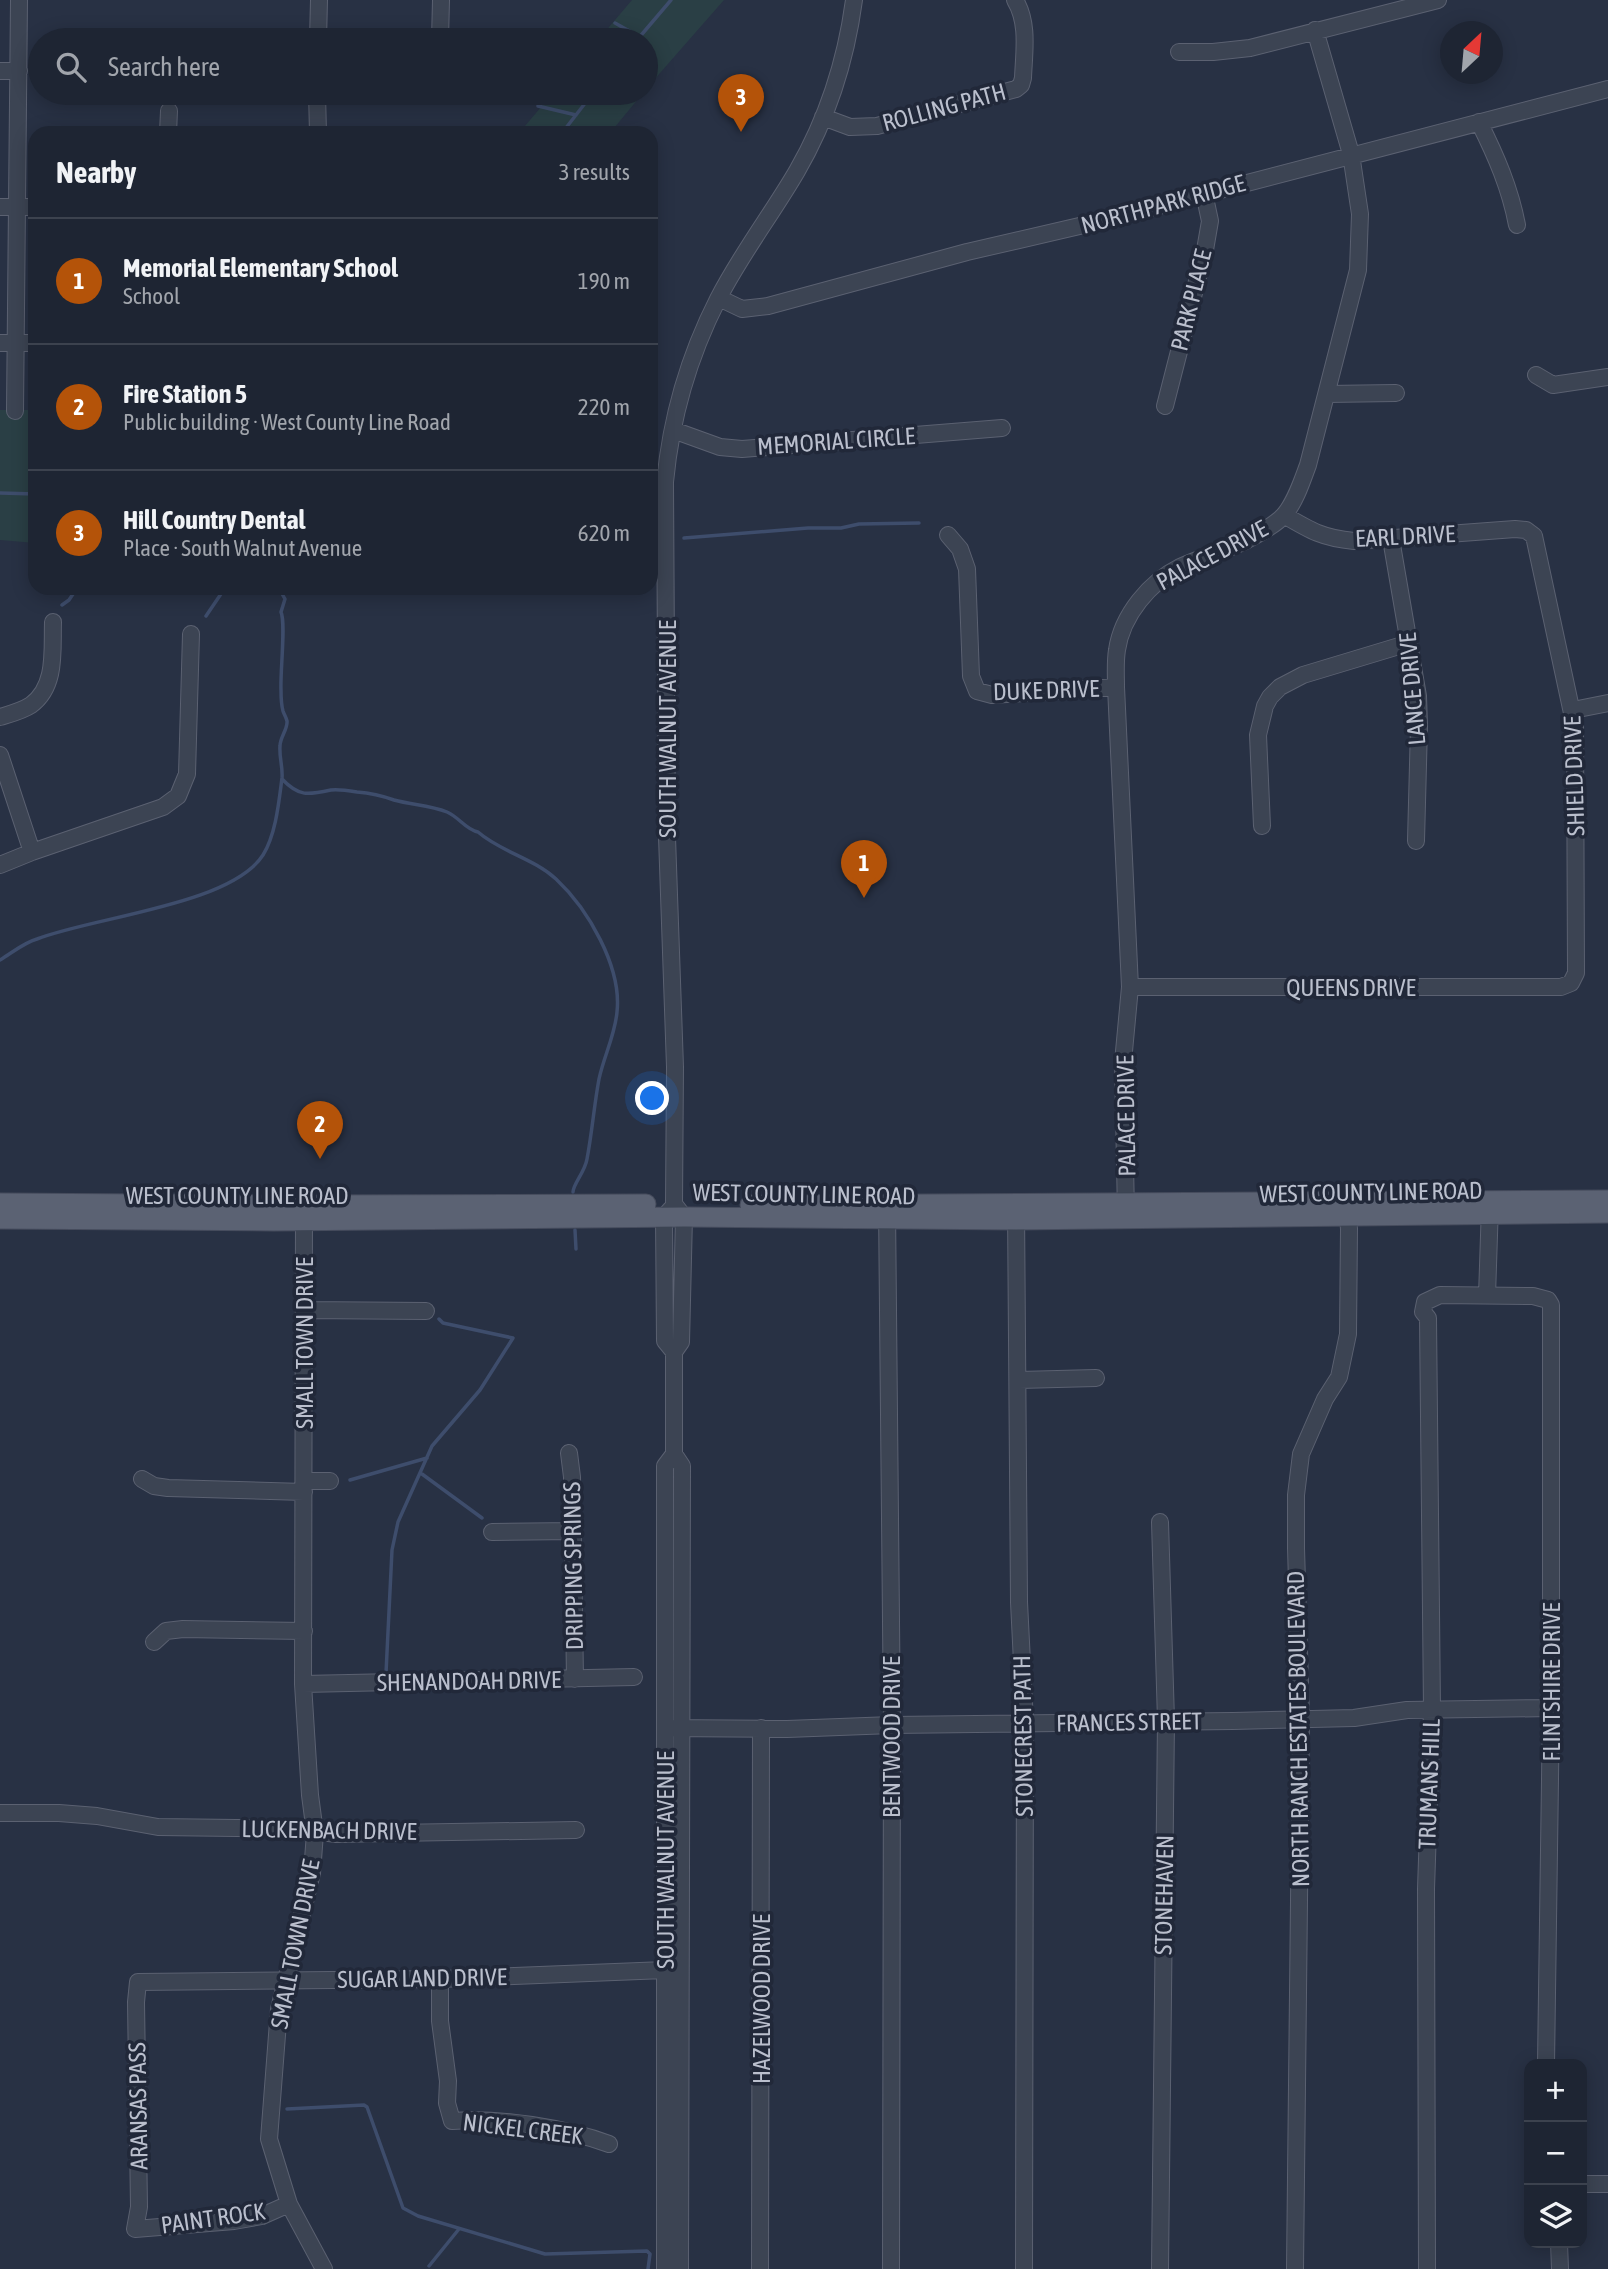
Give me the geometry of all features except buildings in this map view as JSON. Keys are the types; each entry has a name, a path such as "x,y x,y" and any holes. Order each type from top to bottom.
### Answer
{"main road":[{"name":"WEST COUNTY LINE ROAD","path":"1490,1208 1608,1200"},
{"name":"WEST COUNTY LINE ROAD","path":"0,1203 304,1213"},
{"name":"WEST COUNTY LINE ROAD","path":"0,1219 304,1213 1016,1212 1347,1208 1490,1208 1608,1213"}],"street":[{"path":"15,411 7,343 8,207 19,71 19,0"},
{"path":"318,28 319,0"},
{"path":"440,28 441,0"},
{"name":"SOUTH WALNUT AVENUE","path":"680,2269 682,1466 674,1454 674,1352 665,1340 674,1213 675,1067 667,837 664,507 667,460 686,376 702,334 719,298 796,172 823,117 844,54 854,0"},
{"name":"ROLLING PATH","path":"823,117 850,127 877,126 1016,89 1023,78 1024,25 1022,14 1014,0"},
{"path":"1179,52 1250,48 1438,0"},
{"name":"PALACE DRIVE","path":"1126,1211 1123,1062 1130,987 1116,687 1117,649 1124,626 1152,585 1179,568 1237,545 1284,515 1296,496 1308,465 1358,270 1360,214 1351,154 1315,30"},
{"path":"0,71 19,71"},
{"name":"NORTHPARK RIDGE","path":"719,298 742,309 768,306 967,252 1608,89"},
{"path":"317,105 318,126"},
{"path":"169,111 169,126"},
{"path":"1479,122 1502,169 1517,225"},
{"name":"PARK PLACE","path":"1165,407 1205,250 1210,221 1204,193"},
{"path":"8,207 28,207"},
{"path":"7,343 28,343"},
{"path":"1536,375 1553,385 1608,377"},
{"path":"1327,394 1396,393"},
{"name":"MEMORIAL CIRCLE","path":"673,430 720,447 742,449 1002,428"},
{"name":"EARL DRIVE","path":"1284,515 1314,533 1331,539 1354,541 1515,529 1530,532"},
{"name":"SHIELD DRIVE","path":"1530,532 1535,541 1573,710 1577,760 1576,973 1571,983"},
{"name":"DUKE DRIVE","path":"948,535 960,550 967,569 971,676 977,691 992,695 1116,687"},
{"name":"LANCE DRIVE","path":"1391,539 1416,681 1419,718 1416,841"},
{"path":"0,717 31,705 47,685 51,671 53,622"},
{"path":"0,865 153,812 178,796 187,774 191,634"},
{"path":"1262,826 1258,735 1270,697 1280,687 1303,675 1409,643"},
{"path":"1573,710 1608,703"},
{"path":"0,755 32,852"},
{"name":"QUEENS DRIVE","path":"1130,987 1561,987 1571,983"},
{"name":"NORTH RANCH ESTATES BOULEVARD","path":"1295,2269 1301,1718 1296,1548 1297,1480 1306,1441 1325,1399 1339,1377 1348,1334 1347,1208"},
{"path":"1487,1296 1490,1208"},
{"name":"BENTWOOD DRIVE","path":"887,1212 892,1725 891,2269"},
{"name":"STONECREST PATH","path":"1016,1212 1019,1602 1025,1723 1024,2269"},
{"name":"SMALL TOWN DRIVE","path":"304,1213 303,1684 310,1796 315,1831 312,1873 279,2009 269,2139 289,2204 324,2269"},
{"name":"TRUMANS HILL","path":"1427,2269 1426,1902 1432,1710 1428,1318 1423,1312 1425,1302 1440,1295 1487,1296"},
{"name":"FLINTSHIRE DRIVE","path":"1487,1296 1534,1296 1548,1300 1552,1315 1551,1708 1546,2059"},
{"path":"304,1310 426,1311"},
{"path":"1019,1380 1096,1378"},
{"name":"DRIPPING SPRINGS","path":"569,1453 572,1477 575,1679"},
{"name":"SOUTH WALNUT AVENUE","path":"665,2269 665,1466 674,1454"},
{"path":"142,1479 154,1486 168,1488 304,1486 330,1481"},
{"name":"STONEHAVEN","path":"1160,1522 1166,1720 1160,2269"},
{"path":"492,1532 573,1531"},
{"path":"154,1642 166,1630 304,1631"},
{"name":"SHENANDOAH DRIVE","path":"303,1684 634,1677"},
{"name":"FRANCES STREET","path":"665,1728 682,1730 1233,1721 1354,1718 1407,1710 1551,1708"},
{"name":"HAZELWOOD DRIVE","path":"760,2269 761,1728"},
{"name":"LUCKENBACH DRIVE","path":"0,1813 97,1815 158,1827 301,1829 336,1834 576,1830"},
{"name":"SUGAR LAND DRIVE","path":"138,1982 440,1979 665,1970"},
{"name":"NICKEL CREEK","path":"440,1979 440,2021 448,2081 447,2103 452,2121 476,2119 578,2133 609,2144"},
{"name":"ARANSAS PASS","path":"135,2229 139,2207 138,1982"},
{"path":"1587,2183 1608,2184"},
{"name":"PAINT ROCK","path":"135,2229 253,2218 289,2204"},
{"path":"1559,2248 1560,2269"}],"green space":[{"path":"632,0 724,0 658,75 658,28 608,28"},
{"path":"543,105 633,105 616,126 525,126"},
{"path":"0,410 28,410 28,542 0,540"}],"waterway":[{"path":"647,28 671,0"},
{"path":"615,23 624,28"},
{"path":"567,126 584,105"},
{"path":"538,106 576,115"},
{"path":"0,493 28,494"},
{"path":"684,538 841,528 859,524 919,523"},
{"path":"62,605 72,595"},
{"path":"206,616 220,595"},
{"path":"0,960 22,946 61,931 192,898 222,886 246,872 263,855 276,817 282,778 280,743 287,724 281,698 281,612 285,599 283,595"},
{"path":"282,779 299,792 362,792 447,812 470,829 547,872 580,906 608,958 614,976 617,1012 599,1079 586,1164 573,1192"},
{"path":"575,1230 576,1249"},
{"path":"386,1673 392,1550 398,1522 432,1446 480,1390 513,1338 443,1323 439,1319"},
{"path":"350,1480 427,1458"},
{"path":"422,1474 482,1518"},
{"path":"287,2109 367,2107 403,2208 418,2216 545,2254 647,2251 650,2254 648,2269"},
{"path":"429,2266 459,2229"}],"place":[{"name":"Hill Country Dental","path":"741,132"},
{"name":"Memorial Elementary School","path":"864,898"},
{"name":"Fire Station 5","path":"320,1159"}]}
